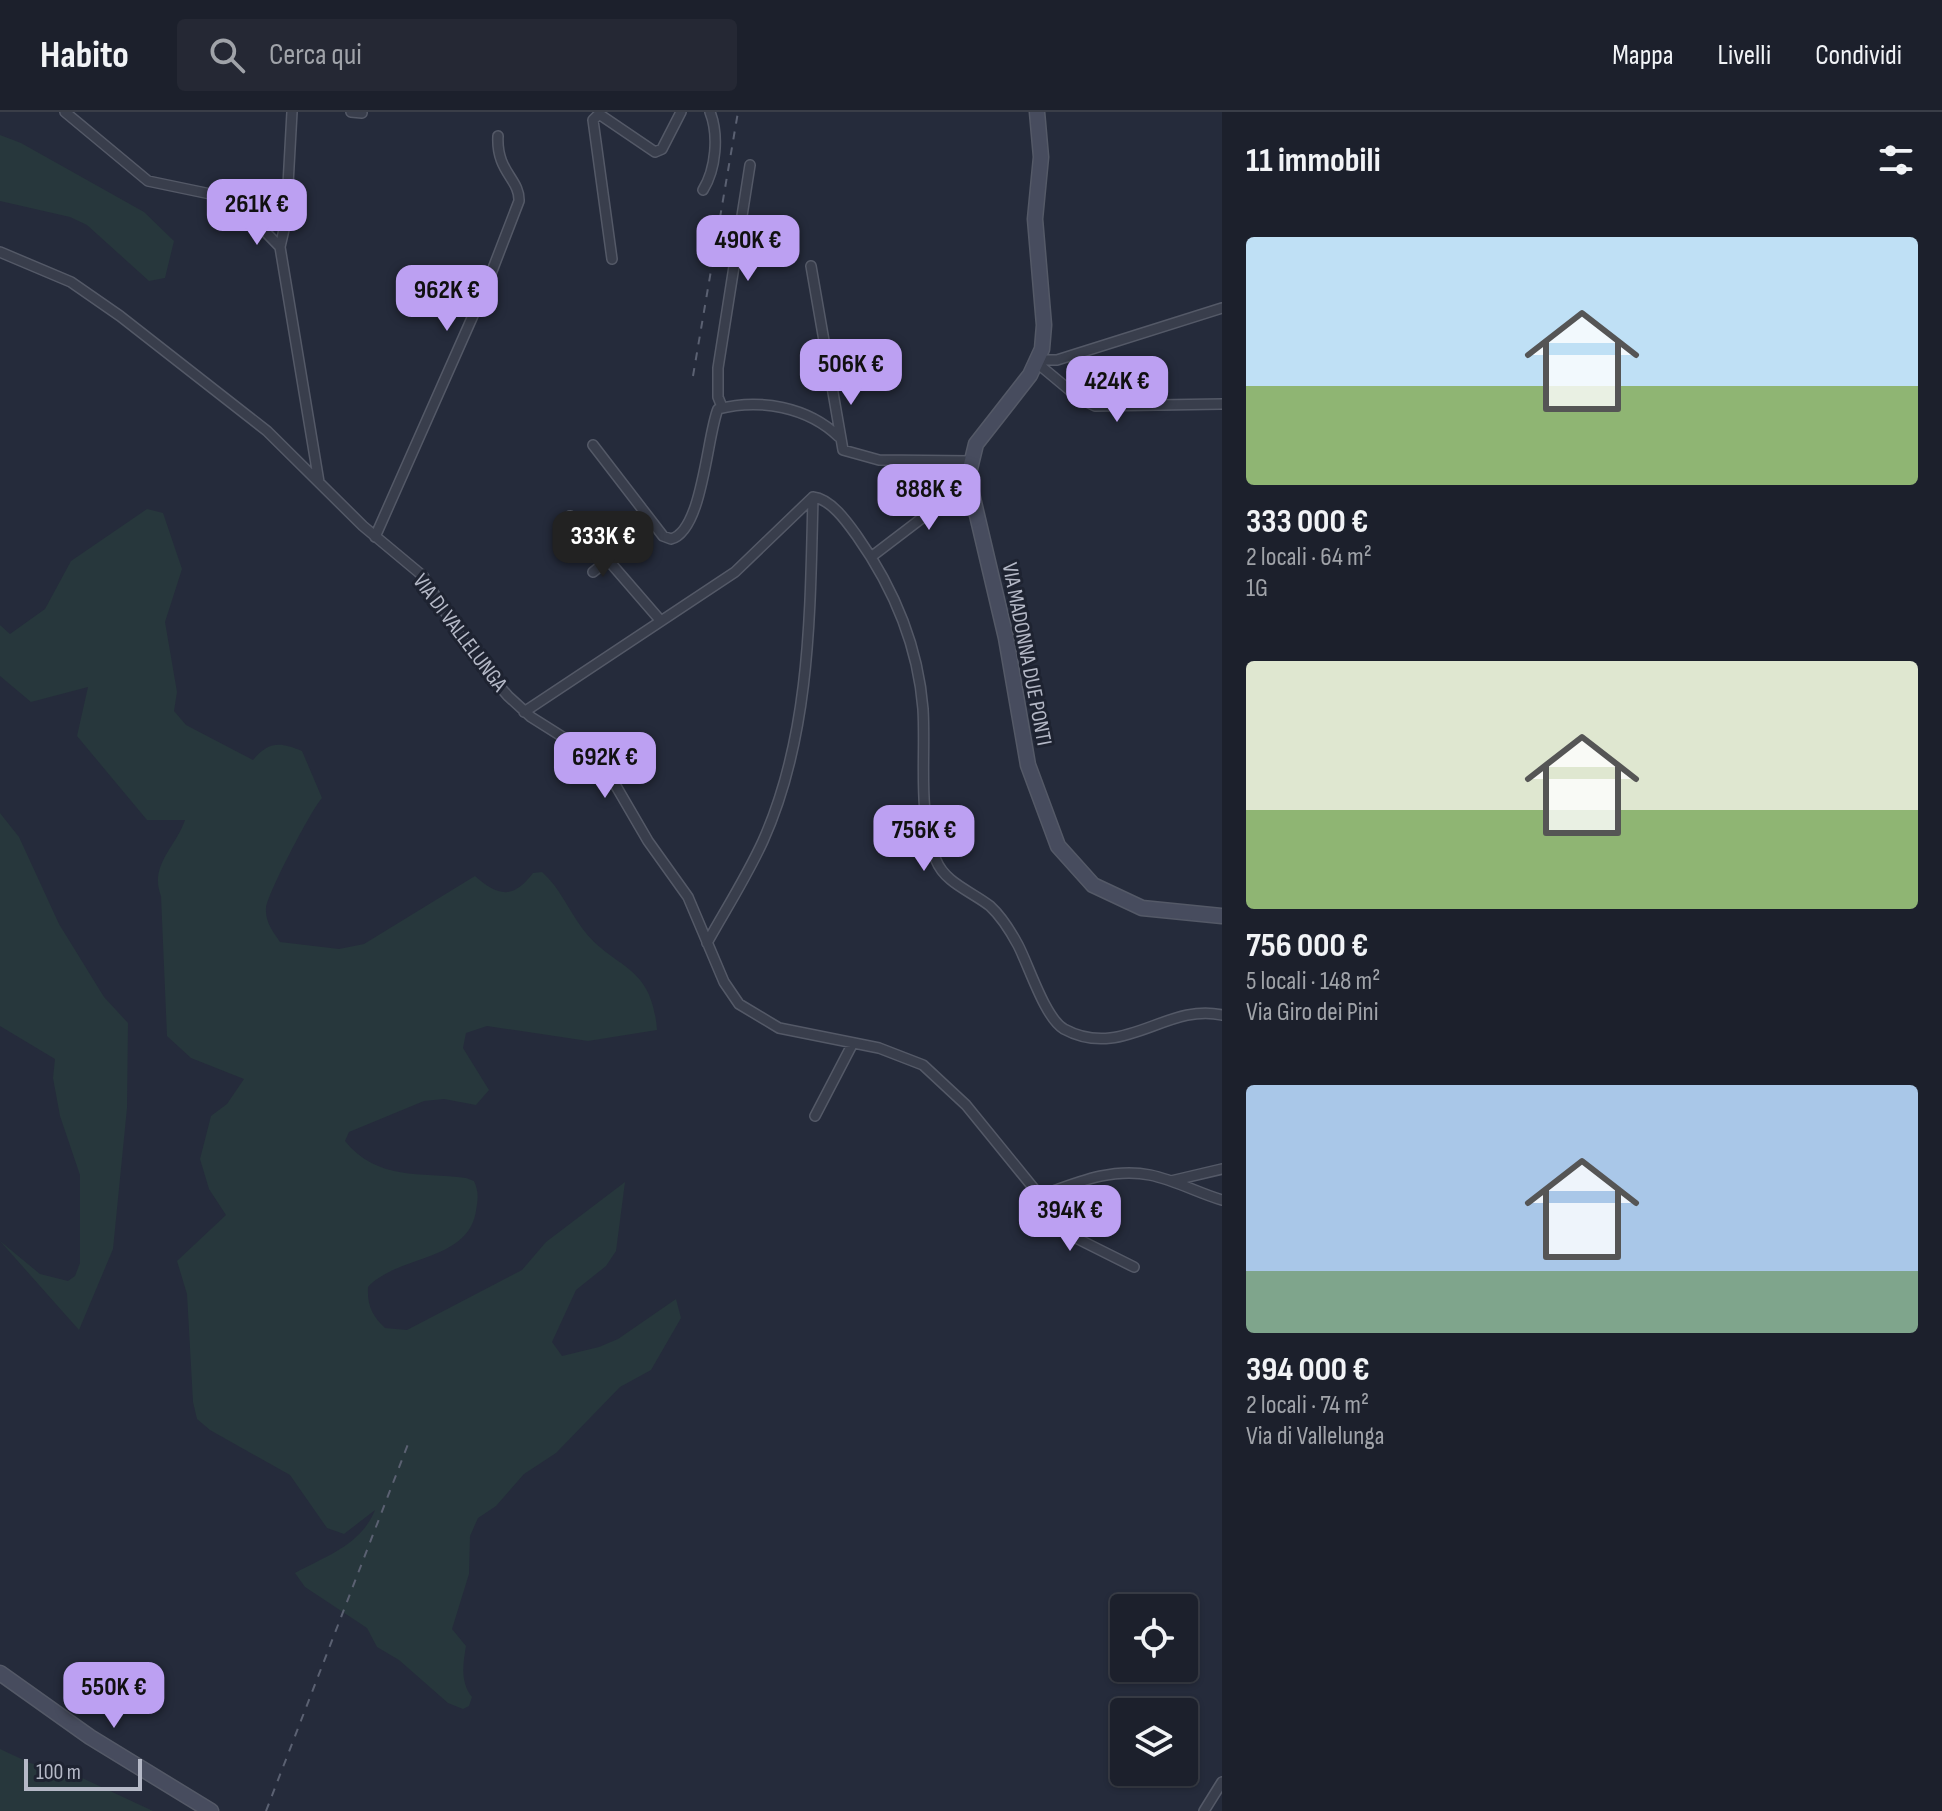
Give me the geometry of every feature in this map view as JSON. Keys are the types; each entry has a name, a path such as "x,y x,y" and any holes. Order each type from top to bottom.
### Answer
{"main road":[{"name":"VIA MADONNA DUE PONTI","path":"1037,112 1041,157 1035,219 1045,329 1037,362 977,441 970,461 968,483 1006,638 1028,765 1061,851 1093,885 1127,904 1151,910 1222,916"},
{"path":"0,1673 90,1737 211,1811"}],"street":[{"path":"65,112 148,181 220,196 250,217 280,247"},
{"path":"292,112 286,221 280,247 319,482"},
{"path":"612,259 592,130 597,113 655,152 663,147 681,112"},
{"path":"703,190 710,177 714,150 715,131 710,112"},
{"path":"375,537 487,284 519,201 518,190 499,161 498,136"},
{"path":"722,407 718,397 718,368 750,165"},
{"name":"VIA DI VALLELUNGA","path":"0,252 53,273 109,307 258,423 375,537 429,582 470,652 524,712 593,756 605,768 648,841 688,897 730,993 754,1015 788,1031 904,1055 937,1075 1078,1239 1134,1267"},
{"path":"811,266 839,437 845,452 870,458 970,461"},
{"path":"1037,362 1057,360 1222,308"},
{"path":"1037,362 1079,398 1099,407 1222,404"},
{"path":"593,445 662,534 673,539 683,532 698,494 712,448 716,412 722,407 793,409 818,419 839,437"},
{"path":"871,557 968,483"},
{"path":"707,943 763,840 787,765 808,646 813,497"},
{"path":"524,712 741,567 805,501 813,497 822,499 847,523 899,606 921,695 924,792 935,858 947,876 984,902 1002,920 1052,1019 1073,1033 1109,1038 1139,1033 1193,1014 1222,1015"},
{"path":"570,516 660,620"},
{"path":"593,572 608,560"},
{"path":"815,1116 853,1043"},
{"path":"1169,1181 1222,1169"},
{"path":"1040,1196 1115,1173 1148,1175 1222,1200"},
{"path":"1204,1811 1222,1782"}],"shaded area":[{"path":"0,135 21,143 144,212 174,241 165,278 149,281 87,225 70,217 0,201"},
{"path":"147,509 163,513 182,569 165,622 177,692 174,711 186,725 253,760 264,749 275,745 302,751 322,798 291,852 266,908 268,922 280,942 339,949 364,944 475,876 491,888 506,892 519,887 533,873 542,872 594,942 639,979 648,991 654,1008 657,1030 588,1041 487,1026 466,1033 463,1048 489,1090 476,1105 444,1099 424,1101 349,1132 345,1141 358,1154 385,1169 466,1178 474,1181 477,1189 476,1211 470,1228 460,1240 446,1249 396,1269 368,1287 371,1310 385,1328 407,1330 522,1270 546,1242 625,1182 616,1251 606,1266 576,1290 552,1342 562,1356 599,1347 618,1339 676,1299 681,1318 651,1370 620,1387 556,1453 524,1474 496,1506 478,1518 470,1536 469,1574 452,1629 466,1646 464,1679 472,1697 469,1706 463,1709 448,1703 399,1660 377,1647 367,1628 305,1587 295,1573 352,1541 375,1510 344,1534 327,1528 290,1475 210,1430 197,1419 193,1402 187,1294 177,1261 226,1215 209,1189 200,1159 211,1116 227,1104 244,1079 191,1058 167,1036 158,875 185,820 147,820 77,736 88,687 31,702 0,676 0,625 10,634 45,609 71,561"},
{"path":"0,813 19,837 59,924 104,997 128,1023 127,1108 113,1249 79,1330 0,1241 40,1274 68,1281 75,1276 80,1263 80,1175 60,1116 53,1078 55,1059 0,1026"},
{"path":"0,1749 30,1763 80,1777 153,1811 0,1811"}],"railway":[{"path":"693,376 738,112"},
{"path":"266,1811 410,1439"}]}
